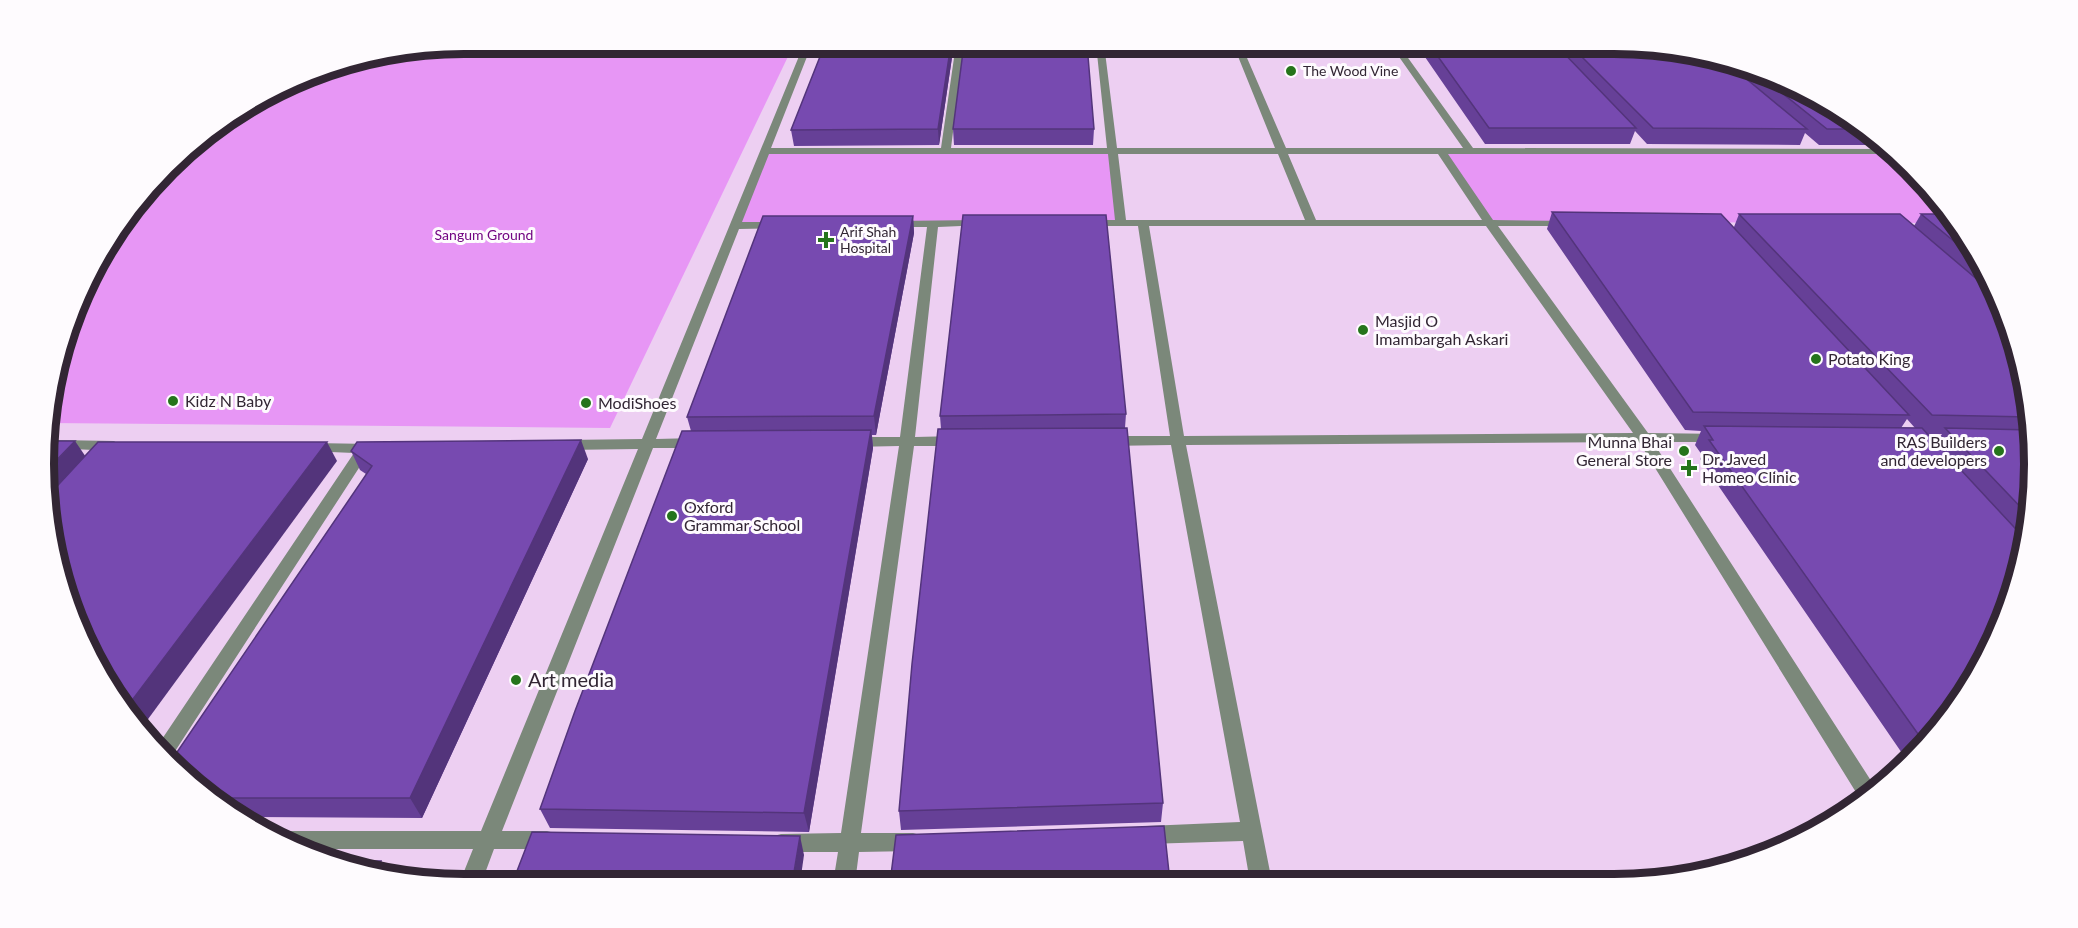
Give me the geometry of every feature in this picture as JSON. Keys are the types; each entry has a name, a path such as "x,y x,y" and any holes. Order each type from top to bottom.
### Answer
{"street":[{"path":"474,874 804,54"},
{"path":"946,151 959,54"},
{"path":"1101,54 1121,223"},
{"path":"1241,54 1312,223"},
{"path":"1401,54 1469,150"},
{"path":"764,151 1441,151 1641,146 1812,147 1878,151"},
{"path":"1441,151 1489,222 1643,436 1865,788"},
{"path":"886,224 992,223"},
{"path":"1074,223 1585,223"},
{"path":"845,874 907,441 933,224"},
{"path":"1143,224 1178,441 1260,874"},
{"path":"734,226 793,225"},
{"path":"1095,441 1737,437"},
{"path":"836,442 978,441"},
{"path":"552,445 705,443"},
{"path":"55,445 119,446 97,463"},
{"path":"292,448 387,449"},
{"path":"168,747 363,449"},
{"path":"1122,836 1252,831"},
{"path":"300,840 569,840"},
{"path":"756,843 933,842"}],"green space":[{"name":"Sangum Ground","path":"789,54 610,428 57,423 68,358 85,307 109,259 139,214 174,174 214,139 259,109 314,82 408,58 437,55"},
{"path":"1113,150 1121,223 734,226 764,151"},
{"path":"1441,151 1879,152 1904,174 1946,223 1489,222"}],"building":[{"path":"821,54 949,54 938,129 791,130"},
{"path":"963,54 1088,54 1094,129 953,129"},
{"path":"1436,54 1565,54 1636,128 1489,128"},
{"path":"1579,54 1668,58 1694,62 1741,74 1807,129 1653,128"},
{"path":"1773,86 1819,109 1850,129 1827,129"},
{"path":"1552,212 1721,214 1909,415 1693,412"},
{"path":"1739,214 1900,214 1982,284 1993,307 2010,358 2021,417 1932,415"},
{"path":"1921,214 1939,214 1962,248"},
{"path":"963,215 1106,215 1126,414 940,416"},
{"path":"763,216 913,216 874,416 687,417"},
{"path":"1704,426 1922,428 2018,531 2002,596 1982,645 1955,692 1920,736 1709,440 1713,440"},
{"path":"1127,428 1163,803 899,811 912,664 938,429"},
{"path":"1945,428 2022,430 2024,464 2021,508"},
{"path":"871,430 804,813 540,809 682,431"},
{"path":"581,440 410,798 226,798 175,755 372,466 351,451 357,442"},
{"path":"55,441 75,441 54,463"},
{"path":"98,442 327,442 131,702 96,645 76,596 62,544 55,488"},
{"path":"1164,826 1169,874 891,874 896,835"},
{"path":"532,832 800,836 794,874 516,874"},
{"path":"362,861 381,861 379,865"}],"place":[{"name":"The Wood Vine","path":"1291,71"},
{"name":"Arif Shah Hospital","path":"826,240"},
{"name":"Masjid O Imambargah Askari","path":"1363,330"},
{"name":"Potato King","path":"1816,359"},
{"name":"Kidz N Baby","path":"173,401"},
{"name":"ModiShoes","path":"586,403"},
{"name":"Munna Bhai General Store","path":"1684,451"},
{"name":"RAS Builders and developers","path":"1999,451"},
{"name":"Dr. Javed Homeo Clinic","path":"1689,468"},
{"name":"Oxford Grammar School","path":"672,516"},
{"name":"Art media","path":"516,680"}]}
